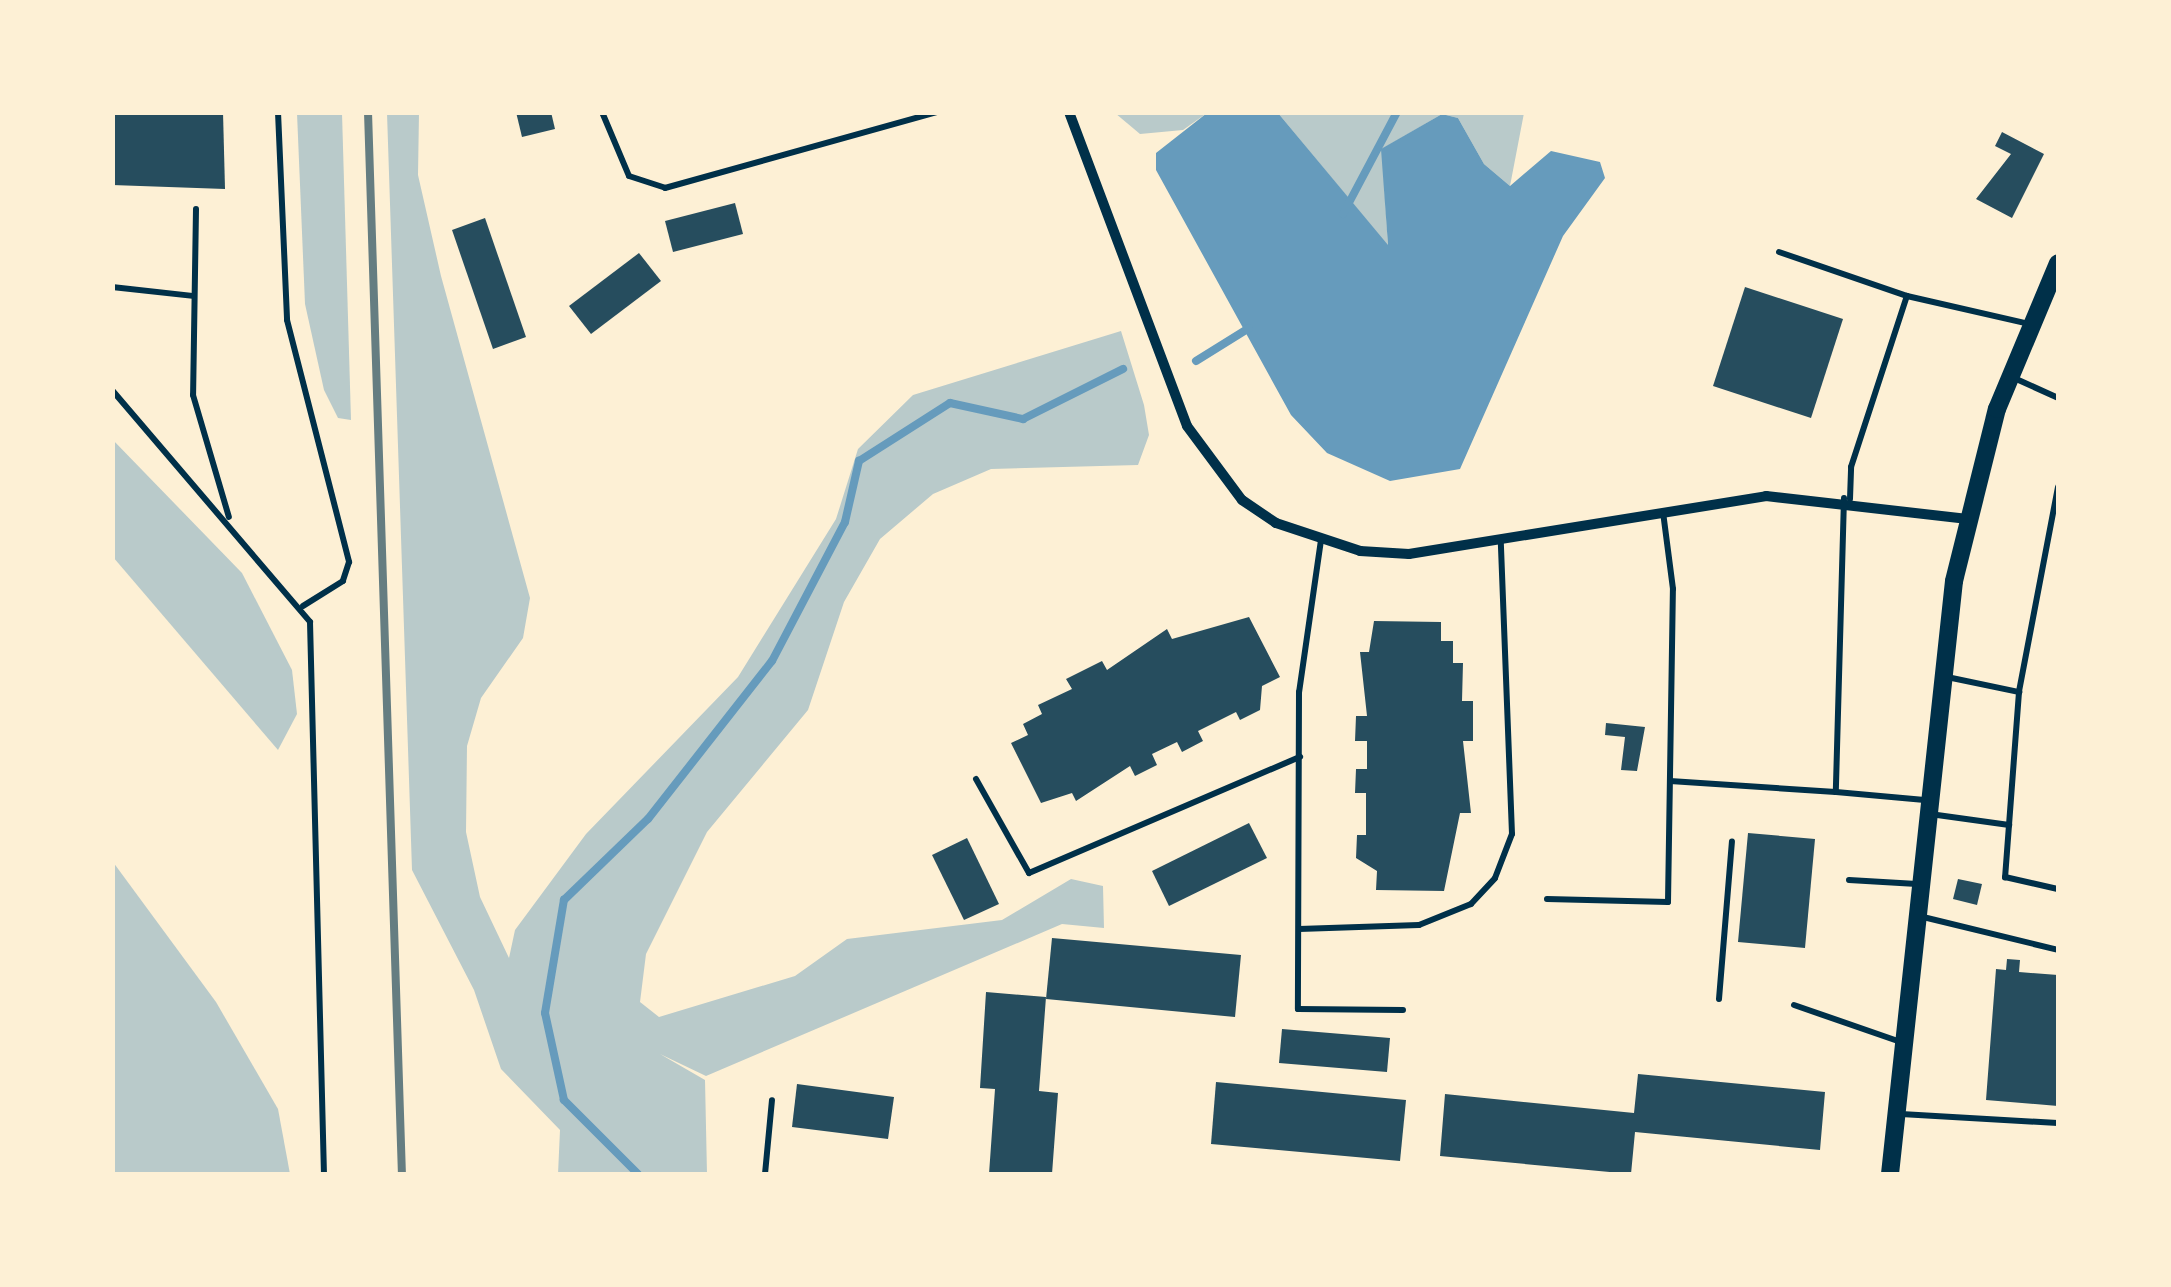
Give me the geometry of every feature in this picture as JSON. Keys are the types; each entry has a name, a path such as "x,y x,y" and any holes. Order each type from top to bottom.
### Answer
{"main road":[{"path":"1890,1174 1924,806 1940,676 1968,519 2010,376 2058,263"}],"street":[{"path":"1069,112 1146,332 1210,466 1242,500 1321,540 1408,554 1766,496 1847,499 1968,519"}],"lane":[{"path":"278,112 287,320 349,562 343,581 303,606"},
{"path":"602,112 629,176 665,188 936,112"},
{"path":"196,208 193,296 200,444 232,522"},
{"path":"1779,252 1906,296 2030,325"},
{"path":"112,288 193,296"},
{"path":"1836,792 1851,468 1906,296"},
{"path":"2010,376 2058,398"},
{"path":"112,390 303,606 320,728 324,1174"},
{"path":"2058,487 2019,692 2005,877 2058,889"},
{"path":"1547,899 1668,902 1673,589 1663,510"},
{"path":"1321,540 1300,757 1298,1009 1403,1010"},
{"path":"1298,929 1419,925 1470,904 1494,878 1512,834 1501,541"},
{"path":"1940,676 2019,692"},
{"path":"976,779 1029,873 1300,757"},
{"path":"1670,781 1836,792 2009,825"},
{"path":"1719,999 1732,842"},
{"path":"1848,880 1917,884"},
{"path":"1914,915 2058,950"},
{"path":"1794,1006 1902,1042"},
{"path":"766,1174 772,1100"},
{"path":"1896,1112 2058,1123"}],"shaded area":[{"path":"297,113 342,113 351,420 338,418 324,390 305,304"},
{"path":"387,113 419,113 418,175 441,276 530,598 523,638 481,698 467,746 466,832 480,897 509,958 515,930 586,834 738,677 836,519 858,449 913,395 1121,331 1144,405 1149,435 1138,465 991,469 933,494 880,539 844,602 808,710 707,832 646,954 640,1002 659,1017 795,976 847,939 1002,920 1071,879 1103,886 1104,928 1062,924 706,1076 660,1054 705,1080 707,1174 558,1174 560,1130 501,1069 474,990 412,870"},
{"path":"1115,113 1207,113 1183,130 1140,134"},
{"path":"1278,113 1524,113 1510,186 1484,164 1458,118 1442,114 1382,149 1388,246"},
{"path":"112,439 242,573 292,670 297,714 278,750 113,557"},
{"path":"113,862 216,1002 278,1109 290,1174 113,1174"}],"water":[{"path":"1207,113 1278,113 1388,245 1381,149 1442,114 1458,118 1484,164 1510,186 1551,151 1600,162 1605,178 1563,236 1460,469 1390,481 1327,453 1291,415 1156,170 1156,153"}],"building":[{"path":"112,112 223,112 225,189 112,185"},
{"path":"516,112 551,112 555,129 522,137"},
{"path":"2002,132 2044,154 2012,218 1976,199 2011,154 1995,146"},
{"path":"735,203 743,234 673,252 665,221"},
{"path":"485,218 526,337 493,349 452,230"},
{"path":"639,253 661,281 591,334 569,306"},
{"path":"1745,287 1843,319 1811,418 1713,386"},
{"path":"1249,617 1280,677 1262,686 1260,710 1240,720 1236,712 1198,731 1203,741 1182,752 1177,742 1152,754 1157,765 1135,776 1130,766 1076,801 1072,793 1041,803 1011,743 1028,735 1023,724 1042,714 1038,705 1072,689 1066,679 1102,661 1107,670 1167,629 1172,639"},
{"path":"1374,621 1441,622 1441,641 1453,641 1453,663 1463,663 1462,701 1473,701 1473,741 1463,741 1471,813 1460,813 1444,891 1376,890 1377,871 1356,858 1357,835 1366,835 1366,793 1355,793 1356,769 1367,769 1367,741 1355,741 1356,716 1367,716 1360,652 1369,652"},
{"path":"1606,723 1645,727 1637,771 1621,770 1625,737 1605,735"},
{"path":"1249,823 1267,858 1169,906 1152,871"},
{"path":"1748,833 1815,839 1805,948 1738,942"},
{"path":"967,838 999,904 964,920 932,855"},
{"path":"1958,879 1982,884 1977,905 1953,899"},
{"path":"1052,938 1241,955 1235,1017 1046,999"},
{"path":"2007,959 2020,960 2019,972 2058,975 2058,1106 1986,1100 1996,969 2006,970"},
{"path":"986,992 1046,997 1039,1091 1058,1093 1052,1174 989,1174 995,1089 980,1088"},
{"path":"1282,1029 1390,1038 1387,1072 1279,1063"},
{"path":"1638,1074 1825,1092 1820,1150 1635,1132 1631,1174 1440,1156 1445,1094 1634,1113"},
{"path":"1216,1082 1406,1100 1400,1161 1211,1144"},
{"path":"797,1084 894,1097 888,1139 792,1127"}],"waterway":[{"path":"1343,214 1397,112"},
{"path":"1196,361 1249,328"},
{"path":"638,1174 564,1100 545,1013 564,900 648,819 772,661 845,522 859,461 950,403 1023,419 1123,369"}],"railway":[{"path":"368,112 402,1174"}]}
